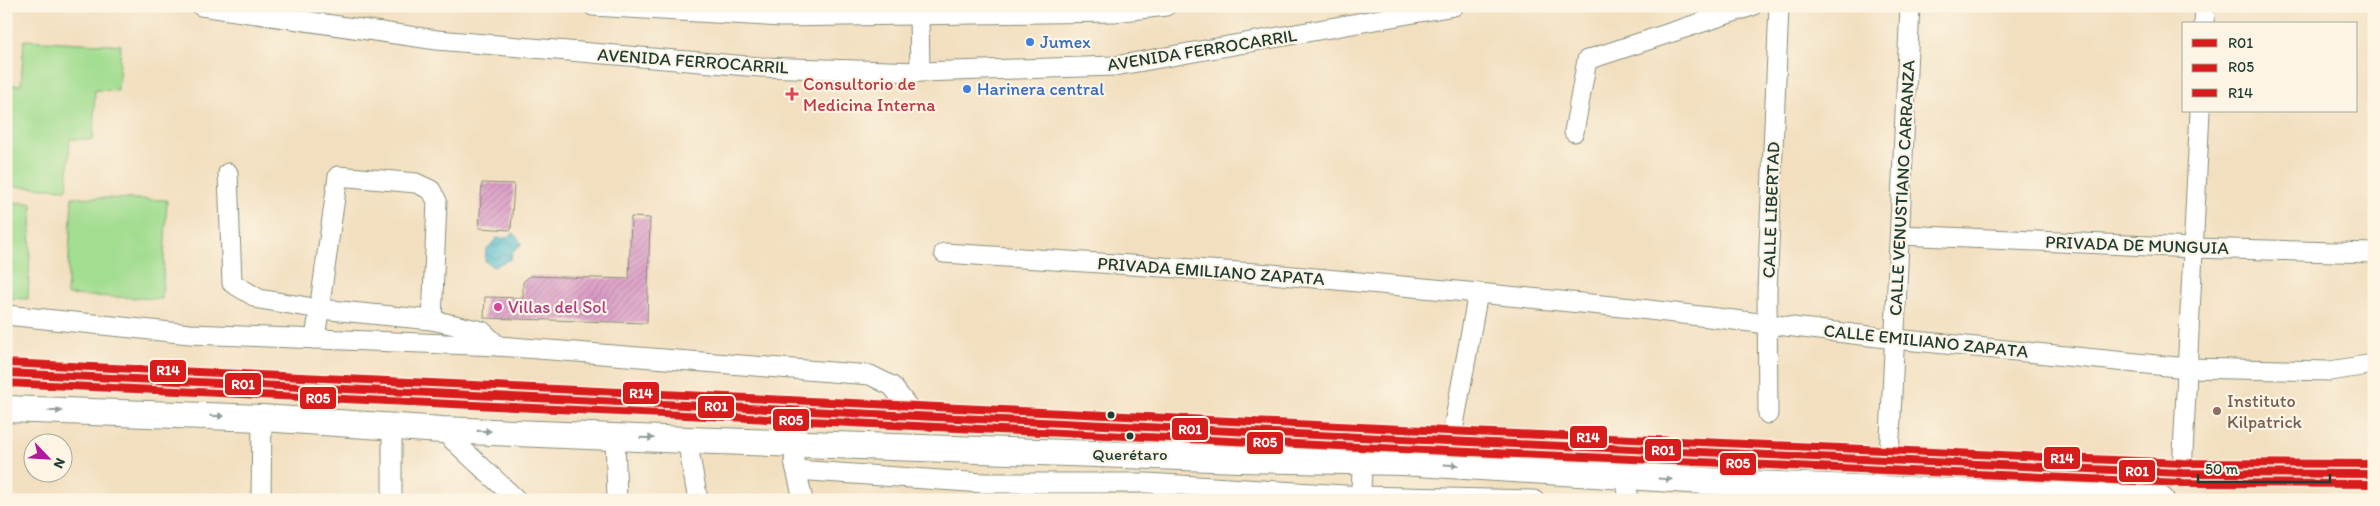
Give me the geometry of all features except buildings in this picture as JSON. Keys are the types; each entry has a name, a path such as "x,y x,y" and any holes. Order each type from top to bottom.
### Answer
{"highway":[{"path":"6,373 1451,441 2182,473 2374,474"},
{"path":"6,409 262,418 442,430 687,440 1240,459 1363,461 1627,488 1753,484 1907,495 2162,500"}],"street":[{"name":"AVENIDA FERROCARRIL","path":"201,6 437,40 760,68 920,72 1115,66 1454,6"},
{"path":"593,6 919,15 979,10 1114,12 1166,6"},
{"path":"1574,132 1587,60 1752,6"},
{"name":"CALLE LIBERTAD","path":"1768,414 1767,324 1779,6"},
{"name":"CALLE VENUSTIANO CARRANZA","path":"1889,459 1910,6"},
{"path":"2204,22 2205,6"},
{"path":"919,15 920,72"},
{"path":"2182,473 2200,112"},
{"path":"228,173 232,283 259,299 320,310 432,320 482,331 498,346"},
{"path":"315,339 338,176 416,183 431,190 437,201 432,320"},
{"name":"PRIVADA DE MUNGUIA","path":"1900,235 2194,248 2374,253"},
{"name":"PRIVADA EMILIANO ZAPATA","path":"944,253 1261,273 1478,293"},
{"path":"1451,441 1478,293"},
{"name":"CALLE EMILIANO ZAPATA","path":"1478,293 1632,308 1895,339 2187,368 2330,371 2374,364"},
{"path":"6,315 190,334 498,346 870,375 892,386 915,416"},
{"path":"261,500 262,418"},
{"path":"392,426 392,500"},
{"path":"442,430 517,500"},
{"path":"615,437 617,500"},
{"path":"687,440 698,500"},
{"path":"790,443 803,500"},
{"path":"1234,494 1240,459"},
{"path":"1360,498 1363,461"},
{"path":"796,470 983,483 1147,483 1234,494 1534,500"}],"green space":[{"path":"24,40 121,45 118,91 95,90 93,140 70,139 67,189 6,186 6,85 21,85"},
{"path":"72,197 167,200 162,299 67,295"},
{"path":"6,202 32,203 28,299 6,298"}],"water":[{"path":"514,233 522,244 512,252 511,259 493,267 485,261 486,250 497,238 505,238"}],"transit line":[{"name":"R14","path":"6,363 1402,429 2182,463 2374,464"},
{"name":"R01","path":"6,373 1402,439 2182,473 2374,474"},
{"name":"R05","path":"6,383 1402,449 2182,483 2374,484"}],"place":[{"name":"Jumex","path":"1030,42"},
{"name":"Harinera central","path":"967,89"},
{"name":"Consultorio de Medicina Interna","path":"792,94"},
{"name":"Villas del Sol","path":"498,307"},
{"name":"Instituto Kilpatrick","path":"2217,411"},
{"name":"Querétaro","path":"1130,436"}]}
